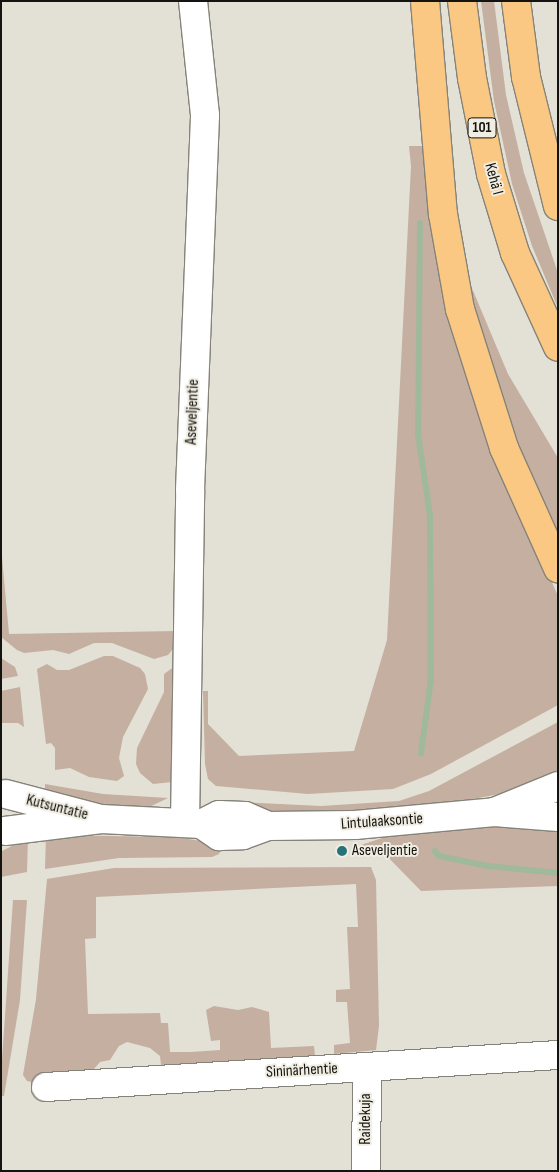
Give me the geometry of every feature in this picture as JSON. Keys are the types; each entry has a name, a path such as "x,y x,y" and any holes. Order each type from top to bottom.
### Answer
{"highway":[{"path":"426,1 436,148 451,263 480,376 504,448 558,568"},
{"name":"Kehä I","path":"462,1 472,78 491,174 515,253 558,347"},
{"path":"516,1 526,77 558,206"}],"street":[{"name":"Aseveljentie","path":"193,1 205,115 190,490 193,824"},
{"name":"Lintulaaksontie","path":"494,812 558,786"},
{"name":"Kutsuntatie","path":"4,790 101,819"},
{"path":"3,834 9,814 4,790"},
{"name":"Lintulaaksontie","path":"101,819 193,824 219,836 243,836 268,826 355,826 494,812 558,817"},
{"name":"Kutsuntatie","path":"3,834 101,819"},
{"name":"Sininärhentie","path":"46,1087 558,1055"},
{"name":"Raidekuja","path":"366,1171 367,1067"}],"shaded area":[{"path":"481,1 494,1 506,95 524,173 558,273 558,308 532,246 512,184 494,101"},
{"path":"409,146 424,146 511,490 558,596 558,705 431,774 393,789 308,794 216,786 208,779 205,764 203,691 208,691 208,724 239,756 354,751 387,640 411,166"},
{"path":"466,274 508,374 558,458 558,550 513,447 476,329"},
{"path":"1,546 9,634 176,631 173,649 168,655 154,659 112,643 94,643 69,654 53,650 24,653 17,650 1,637"},
{"path":"104,656 113,656 140,668 145,674 148,689 123,737 119,758 124,776 117,781 89,777 70,768 55,770 55,748 51,743 46,744 37,669 47,664 57,670 69,670"},
{"path":"1,658 15,667 18,676 1,679"},
{"path":"175,666 172,782 153,784 140,773 136,764 137,748 164,692 164,674"},
{"path":"20,687 24,727 18,723 1,723 1,691"},
{"path":"558,722 558,769 548,777 515,791 436,806 371,812 276,813 251,809 239,802 321,806 399,801 429,791"},
{"path":"45,784 103,794 168,798 145,809 87,804 45,798"},
{"path":"517,823 558,831 558,886 421,891 380,849 361,849 361,845 400,832"},
{"path":"46,835 174,837 223,844 219,854 212,857 119,858 45,869"},
{"path":"28,838 27,872 1,877 2,851"},
{"path":"371,867 376,880 379,1026 376,1050 334,1054 334,1045 350,1043 347,1002 336,1002 336,990 350,989 347,927 358,927 356,884 96,897 96,938 85,939 88,1014 160,1013 161,1023 168,1023 170,1052 191,1052 220,1050 220,1040 211,1041 206,1010 214,1006 238,1010 252,1007 269,1012 271,1048 314,1046 315,1056 161,1065 160,1056 150,1048 127,1042 119,1046 110,1060 100,1062 93,1070 36,1083 27,1081 23,1075 36,999 47,879 114,868"},
{"path":"13,900 27,900 20,1000 4,1096 1,1096 1,1074"}],"waterway":[{"path":"420,223 418,434 430,515 431,679 421,753"},
{"path":"435,851 439,856 488,866 558,873"}],"place":[{"name":"Aseveljentie","path":"342,851"}]}
